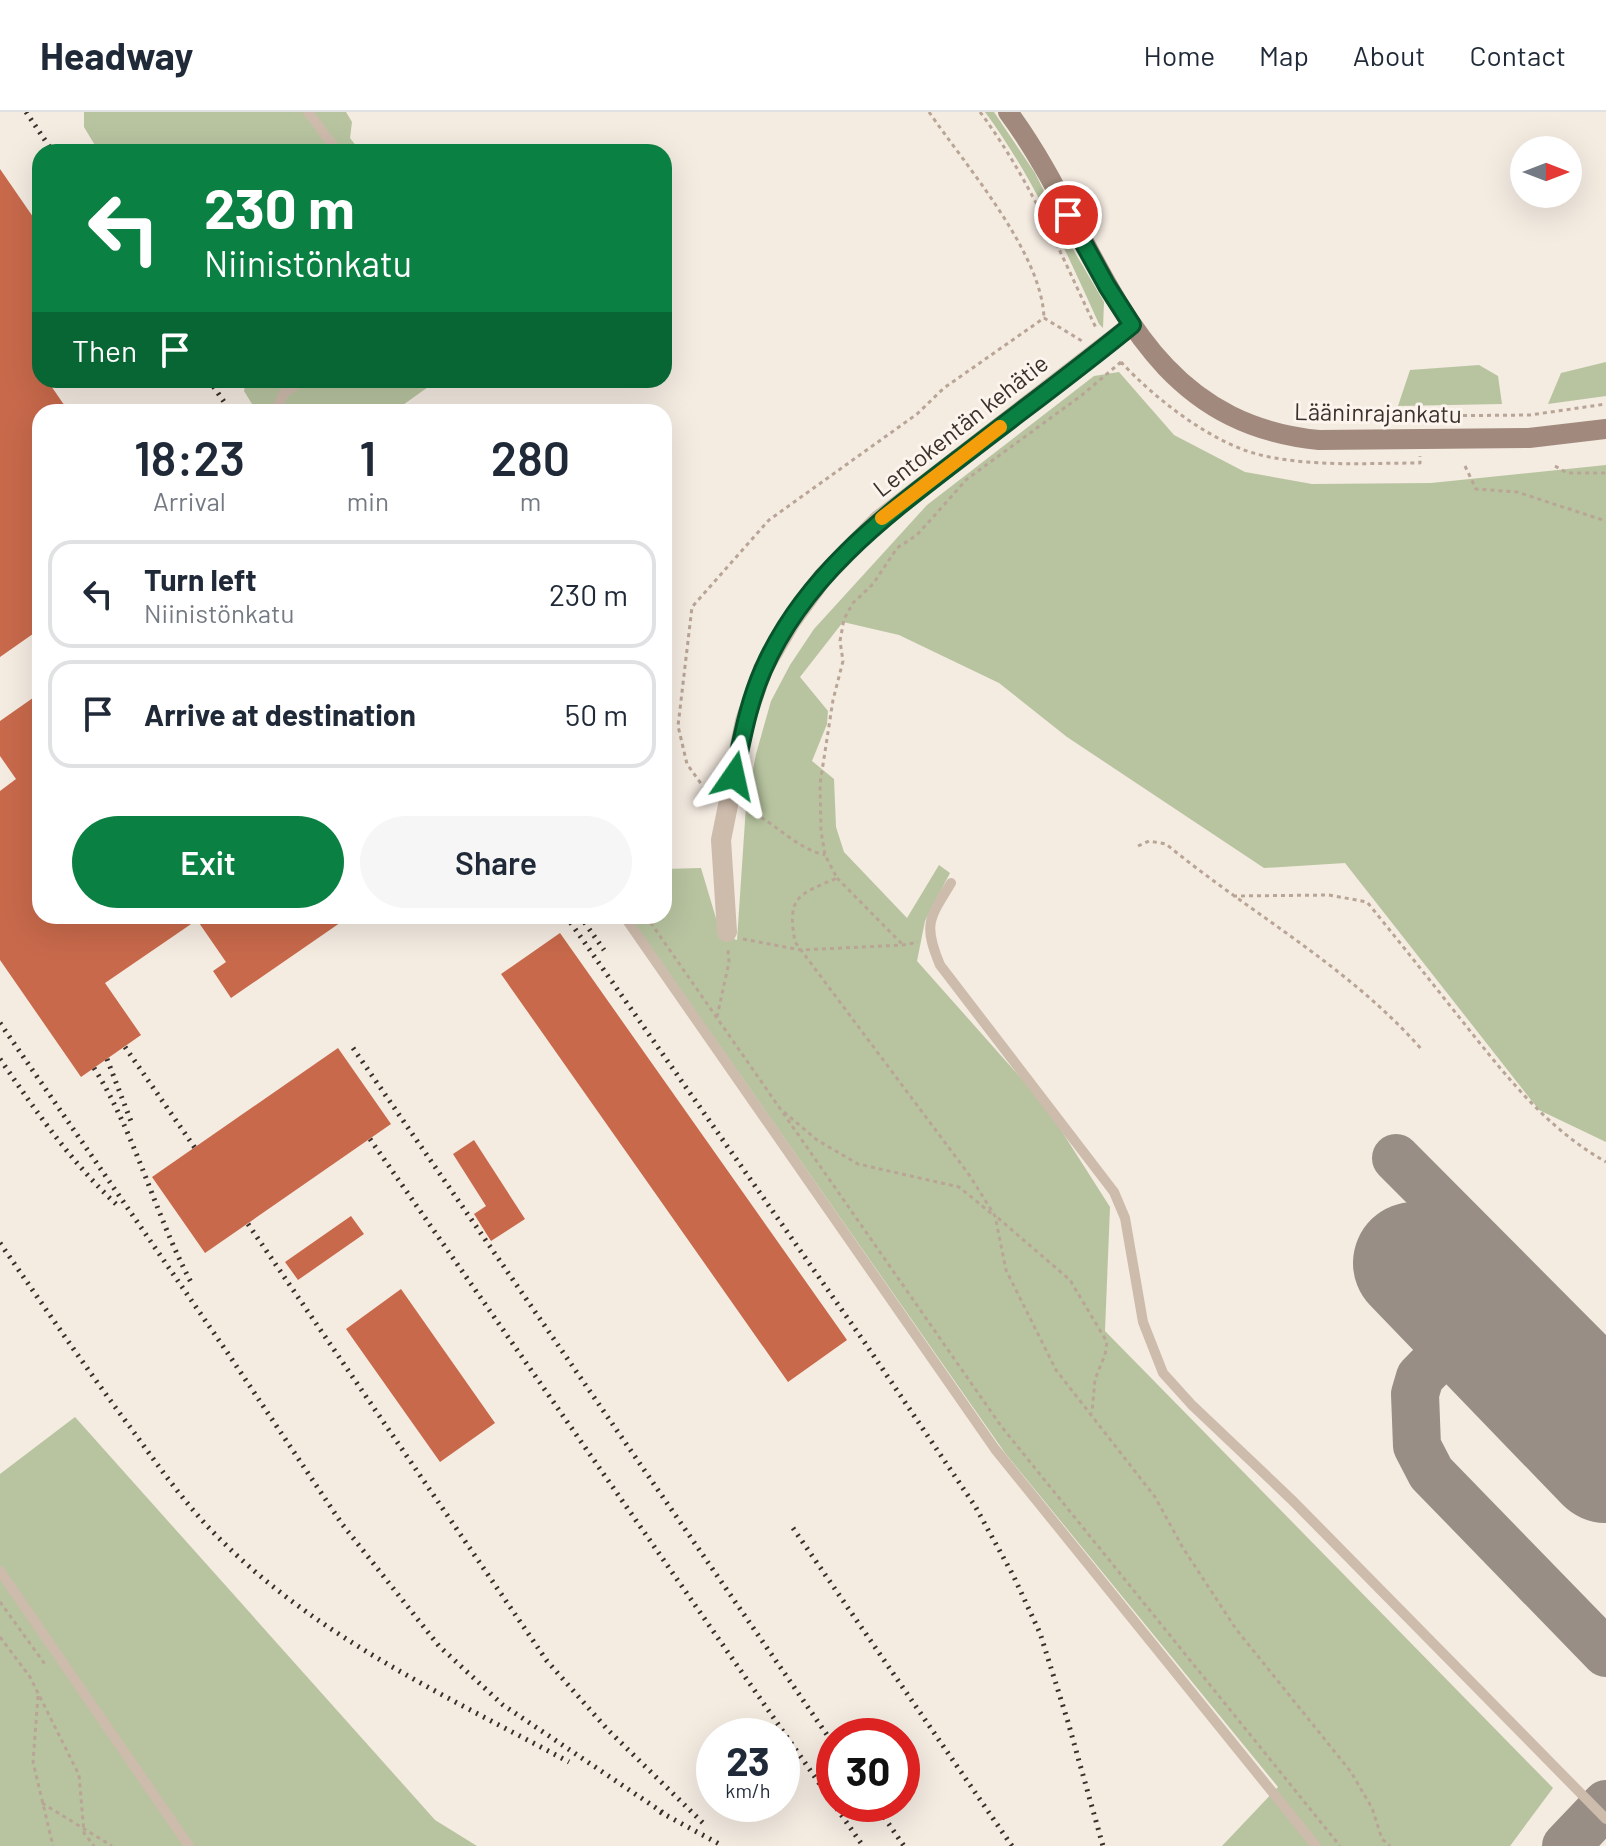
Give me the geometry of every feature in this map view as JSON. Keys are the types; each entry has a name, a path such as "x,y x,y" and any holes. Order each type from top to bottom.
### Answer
{"street":[{"name":"Lääninrajankatu","path":"1008,112 1132,325 1168,370 1196,396 1227,416 1257,429 1319,440 1552,437 1606,429"},
{"name":"Lentokentän kehätie","path":"727,932 721,840 745,721 763,669 791,621 823,577 879,520 1132,325"}],"lane":[{"path":"308,112 332,144"},
{"path":"279,404 284,393 291,388"},
{"path":"951,883 932,913 929,939 940,965 1114,1192 1125,1218 1143,1322 1163,1373 1606,1819"},
{"path":"630,924 995,1449 1316,1846"},
{"path":"0,1571 189,1846"}],"path":[{"path":"929,112 1022,246 1043,298 1044,318"},
{"path":"980,112 1008,149 1029,188 1103,348"},
{"path":"1044,318 1103,348 1173,408 1216,436 1263,456 1312,463 1420,463 1420,416 1530,415 1606,404"},
{"path":"825,855 799,845 757,814 727,810 687,764 678,726 692,607 769,520 917,414 944,388 1044,318"},
{"path":"903,945 837,878 825,855 820,784 833,700 843,661 840,641 844,619 897,548 917,535 967,479 1082,395 1121,362"},
{"path":"1465,466 1476,489 1517,492 1606,521"},
{"path":"1555,466 1567,473 1606,473"},
{"path":"1138,846 1149,841 1166,844 1345,976 1400,1025 1423,1051"},
{"path":"837,878 802,892 790,914 795,942 961,1164 995,1216 1006,1270 1056,1370 1155,1497 1183,1548 1236,1629 1351,1772 1372,1808 1382,1839 1390,1846"},
{"path":"1233,896 1329,895 1367,902 1498,1066 1543,1117 1582,1148 1606,1162"},
{"path":"652,924 1001,1426 1340,1846"},
{"path":"717,1018 729,962 727,932 742,939 801,950 903,945 929,939"},
{"path":"781,1110 817,1140 858,1164 959,1187 1070,1280 1107,1342 1095,1379 1092,1414 1096,1420"},
{"path":"0,1637 38,1694 79,1775 84,1833 94,1846"},
{"path":"0,1648 11,1652"},
{"path":"38,1694 33,1762 53,1846"},
{"path":"42,1803 112,1846"}],"green space":[{"path":"84,112 346,112 352,122 350,138 355,144 94,144 84,127"},
{"path":"985,112 994,112 1035,173 1104,302 1103,328 1033,188"},
{"path":"1606,362 1606,396 1548,404 1561,373"},
{"path":"1479,365 1498,376 1502,404 1398,406 1410,370"},
{"path":"1119,372 1174,435 1245,472 1312,484 1431,483 1606,465 1606,1142 1539,1110 1345,863 1264,868 1067,737 999,683 899,635 843,622 800,677 828,711 827,724 812,761 834,779 836,827 844,852 907,918 939,865 950,873 925,921 917,961 1045,1105 1110,1207 1105,1331 1553,1788 1510,1846 1222,1846 1278,1787 1005,1453 635,924 672,924 672,869 701,868 721,935 737,940 746,806 756,754 771,701 790,665 814,629 927,505 1094,376"},
{"path":"245,388 427,388 404,404 252,404"},
{"path":"75,1417 435,1820 477,1846 0,1846 0,1474"}],"building":[{"path":"0,169 32,215 32,388 52,388 64,404 32,404 32,635 0,657"},
{"path":"32,699 32,924 191,924 105,983 141,1035 81,1077 0,960 0,791 16,779 0,756 0,721"},
{"path":"200,924 338,924 231,998 213,971 226,962"},
{"path":"560,933 847,1340 788,1382 501,974"},
{"path":"338,1048 391,1124 205,1253 152,1177"},
{"path":"474,1140 525,1219 491,1241 474,1214 486,1206 453,1154"},
{"path":"351,1216 364,1234 298,1280 285,1262"},
{"path":"401,1289 495,1423 440,1462 346,1329"}],"taxiway":[{"path":"1396,1158 1606,1369"},
{"path":"1472,1324 1420,1377 1415,1394 1417,1446 1431,1473 1606,1653"},
{"path":"1566,1846 1606,1804"}],"runway":[{"path":"1414,1263 1606,1462"}],"railway":[{"path":"26,112 48,144"},
{"path":"214,388 226,404"},
{"path":"572,924 865,1343 975,1506 1040,1633 1103,1846"},
{"path":"586,924 604,950"},
{"path":"0,1023 342,1524 439,1646 503,1705 668,1816"},
{"path":"125,1047 195,1148"},
{"path":"353,1048 816,1719"},
{"path":"0,1059 69,1153 117,1205"},
{"path":"107,1059 132,1124"},
{"path":"94,1068 122,1120 167,1232 193,1286"},
{"path":"370,1139 863,1846"},
{"path":"248,1224 547,1661 608,1730 703,1823"},
{"path":"0,1243 164,1473 226,1545 264,1579 346,1639 569,1762"},
{"path":"793,1528 1012,1846"},
{"path":"660,1812 723,1846"},
{"path":"887,1822 904,1846"}],"slow traffic":[{"path":"882,518 1000,427"}],"route":[{"path":"734,776 745,721 763,669 791,621 823,577 879,520 1132,325 1068,215"}]}
